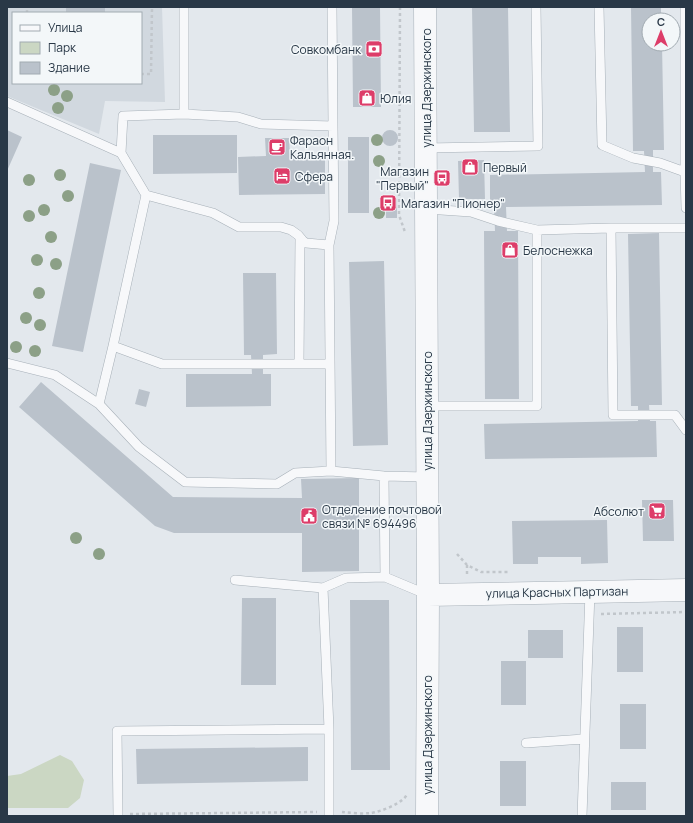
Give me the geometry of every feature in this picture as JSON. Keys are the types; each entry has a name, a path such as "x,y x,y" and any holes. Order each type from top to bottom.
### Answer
{"street":[{"name":"улица Дзержинского","path":"425,7 428,595 427,816"},
{"name":"улица Красных Партизан","path":"428,595 686,590"}],"lane":[{"path":"184,7 184,114"},
{"path":"331,471 329,245 334,222 332,7"},
{"path":"426,148 538,146 536,7"},
{"path":"599,7 602,145 633,158 660,163 685,172"},
{"path":"685,7 686,208"},
{"path":"7,102 121,153"},
{"path":"99,404 146,195 121,153 123,116 184,114 238,117 261,124 333,126"},
{"path":"146,195 213,213 239,227 280,227 291,230 306,243 329,245"},
{"path":"426,209 470,212 498,221 537,230 686,228"},
{"path":"611,228 613,415 675,415 686,430"},
{"path":"427,406 537,406 537,230"},
{"path":"299,364 300,238"},
{"path":"113,346 162,364 330,364"},
{"path":"7,363 55,375 99,404 139,447 186,482 278,484 296,473 331,471 384,476 427,477"},
{"path":"384,476 386,577"},
{"path":"235,580 323,588 346,578 386,577 428,595"},
{"path":"323,588 329,729 329,814"},
{"path":"582,816 590,592"},
{"path":"118,815 117,731 329,729"},
{"path":"526,742 584,739"}],"path":[{"path":"142,74 151,74 152,7"},
{"path":"400,7 399,215 405,231 405,238"},
{"path":"458,554 467,565 481,572 513,572"},
{"path":"118,815 371,813 395,805 406,797 408,792"}],"shaded area":[{"path":"7,7 162,7 165,102 105,101 99,134 7,96"}],"green space":[{"path":"60,755 72,761 84,780 80,798 68,808 7,808 7,776 21,774"}],"building":[{"path":"66,7 105,7 105,12 66,12"},
{"path":"352,7 380,7 381,107 353,107"},
{"path":"472,7 508,7 510,132 474,132"},
{"path":"631,7 661,7 661,12 641,12 641,52 662,52 664,150 653,150 653,172 661,172 662,205 506,207 507,231 518,231 519,399 485,399 484,231 495,231 494,207 490,207 490,175 645,172 644,151 633,151"},
{"path":"7,130 22,137 7,171"},
{"path":"390,130 397,135 398,138 393,145 390,146 383,141 382,138 387,131"},
{"path":"153,135 237,135 237,173 153,174"},
{"path":"348,137 369,137 369,213 348,213"},
{"name":"Сфера","path":"265,138 289,138 290,156 325,156 325,194 239,195 238,157 266,156"},
{"path":"484,160 485,199 459,199 458,161"},
{"path":"90,163 121,170 83,352 52,346"},
{"path":"386,199 397,199 397,218 386,218"},
{"path":"659,233 662,405 649,405 650,421 656,421 657,457 485,459 484,424 638,421 638,406 631,406 628,234"},
{"path":"384,261 388,445 353,446 349,262"},
{"path":"243,273 276,273 277,354 263,355 263,374 271,374 271,406 186,407 186,374 252,374 251,355 244,355"},
{"path":"41,382 173,497 302,498 301,479 359,478 359,571 302,572 302,533 174,533 155,526 19,407"},
{"path":"139,389 150,392 146,407 135,404"},
{"path":"642,500 673,500 674,541 643,541"},
{"path":"607,520 608,563 581,564 581,557 538,557 538,564 513,564 512,521"},
{"path":"242,598 276,598 276,685 241,685"},
{"path":"350,600 389,600 390,770 351,770"},
{"path":"617,627 643,627 643,672 617,672"},
{"path":"528,630 563,630 563,658 528,658"},
{"path":"501,661 526,661 526,705 501,705"},
{"path":"620,704 646,704 646,749 620,749"},
{"path":"308,747 308,781 137,784 136,749"},
{"path":"500,761 526,761 526,806 500,806"},
{"path":"611,782 646,782 646,810 611,810"}],"place":[{"name":"Совкомбанк","path":"374,49"},
{"name":"Юлия","path":"367,98"},
{"name":"Фараон Кальянная.","path":"277,147"},
{"name":"Первый","path":"470,167"},
{"name":"Сфера","path":"282,176"},
{"name":"Магазин \"Первый\"","path":"442,178"},
{"name":"Магазин \"Пионер\"","path":"388,203"},
{"name":"Белоснежка","path":"510,250"},
{"name":"Абсолют","path":"657,511"},
{"name":"Отделение почтовой связи № 694496","path":"309,516"}]}
